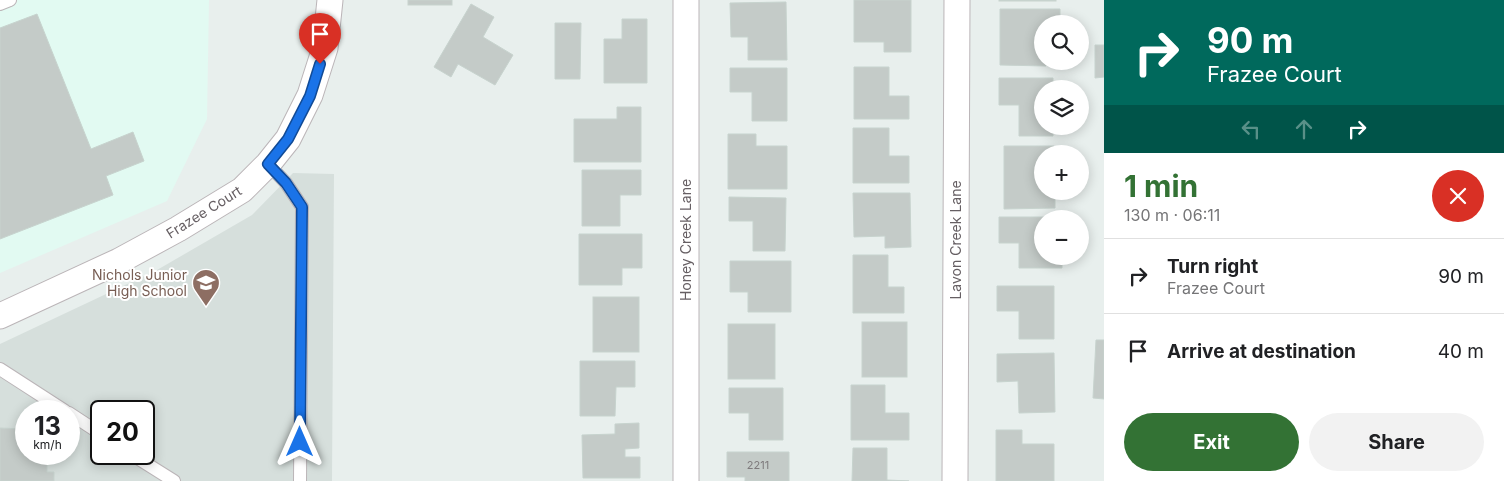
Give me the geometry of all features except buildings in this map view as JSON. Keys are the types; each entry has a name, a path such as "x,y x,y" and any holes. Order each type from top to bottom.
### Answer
{"street":[{"name":"Frazee Court","path":"0,316 119,261 178,229 242,190 268,164 288,139 310,96 325,48 330,0"},
{"name":"Honey Creek Lane","path":"686,0 686,481"},
{"name":"Lavon Creek Lane","path":"955,481 957,0"}],"lane":[{"path":"0,4 10,0"},
{"path":"268,164 286,183 302,207 300,481"},
{"path":"0,369 48,400"},
{"path":"149,465 174,481"}],"shaded area":[{"path":"0,0 209,0 207,119 167,201 0,273"},
{"name":"Nichols Junior High School","path":"293,173 334,174 332,481 0,481 0,344 157,270 252,215"}],"place":[{"name":"Nichols Junior High School","path":"206,307"}],"route":[{"path":"300,442 302,207 286,183 268,164 288,139 310,96 320,64"}]}
